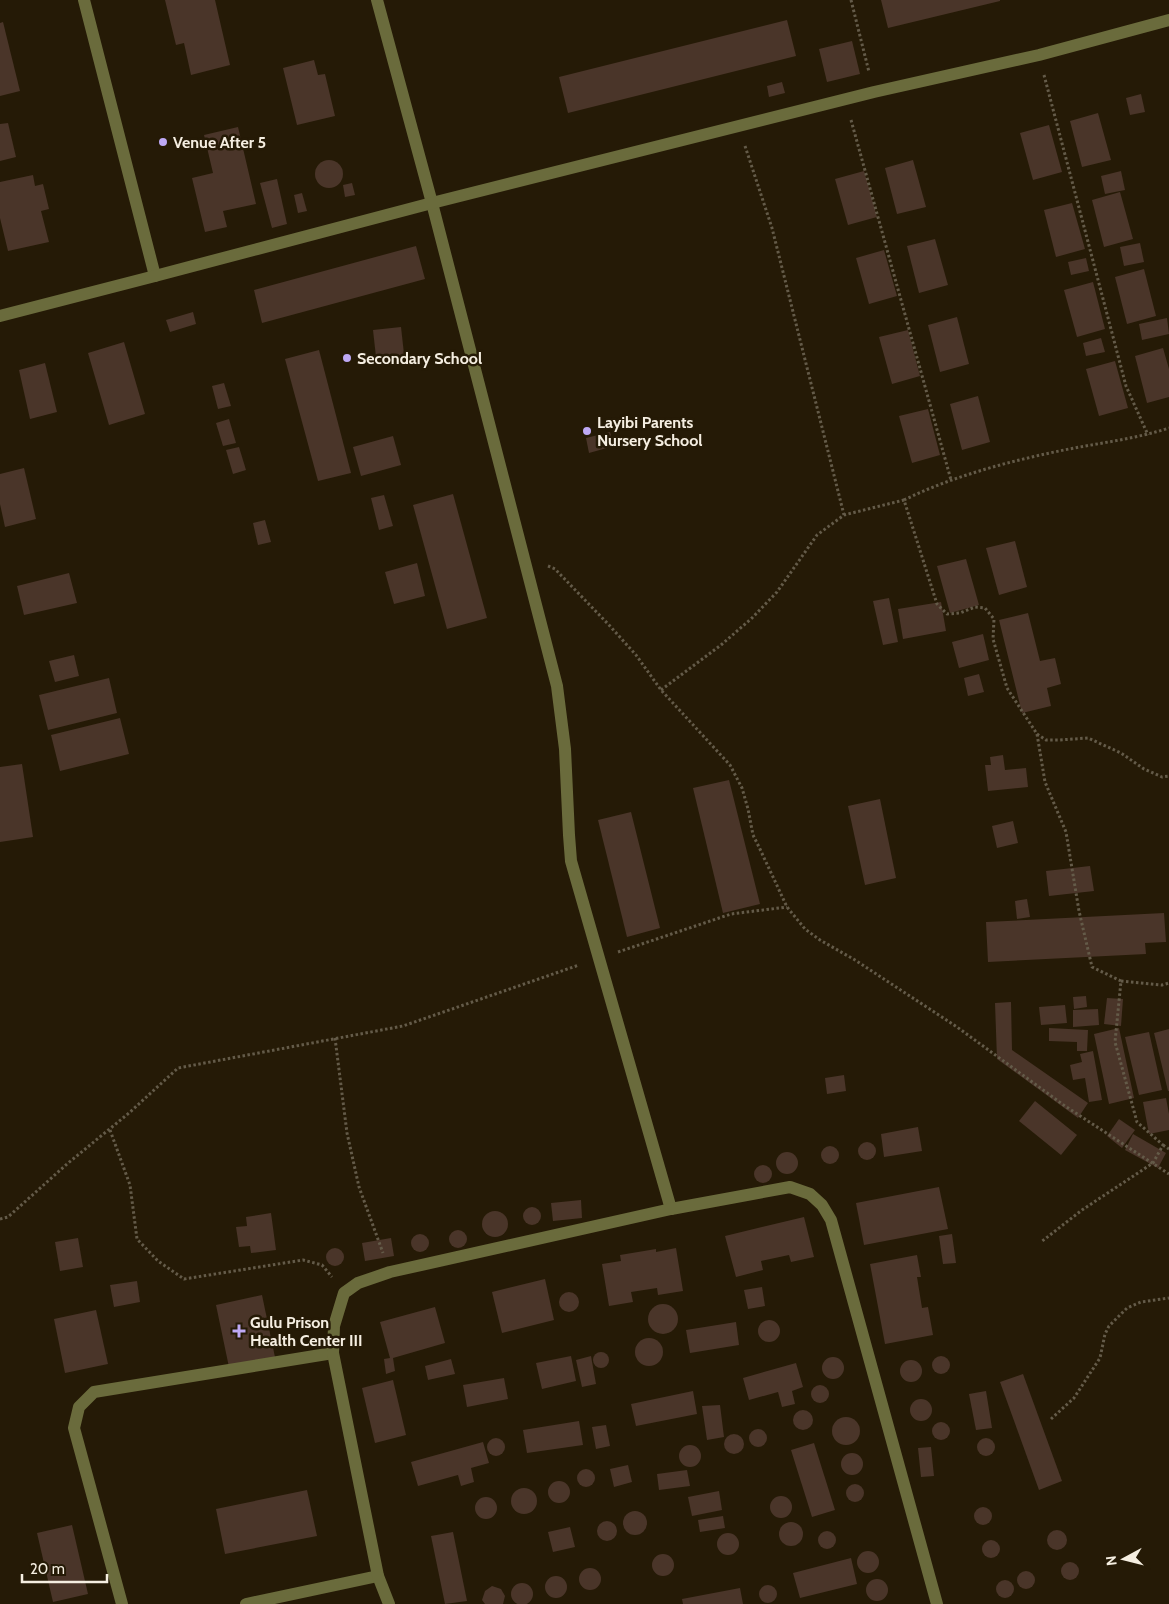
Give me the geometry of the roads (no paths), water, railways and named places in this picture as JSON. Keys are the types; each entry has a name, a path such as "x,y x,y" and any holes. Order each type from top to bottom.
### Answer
{"street":[{"path":"84,0 155,276"},
{"path":"378,0 557,686 565,749 571,861 671,1209"},
{"path":"0,316 432,203 874,92 1039,55 1169,20"},
{"path":"389,1604 378,1576 333,1353 334,1326 344,1293 358,1282 390,1272 671,1209 790,1187 810,1194 822,1205 831,1220 937,1604"},
{"path":"122,1604 74,1428 79,1407 94,1392 333,1353"},
{"path":"246,1604 378,1576"}],"place":[{"name":"Venue After 5","path":"163,142"},
{"name":"Secondary School","path":"347,358"},
{"name":"Layibi Parents Nursery School","path":"587,431"},
{"name":"Gulu Prison Health Center III","path":"239,1331"}]}
